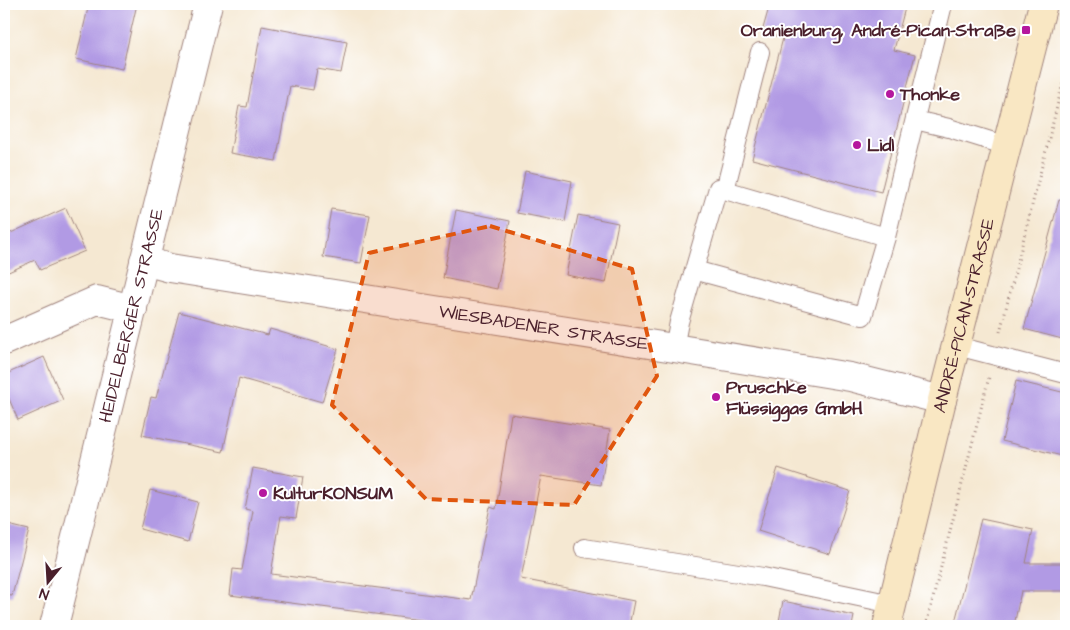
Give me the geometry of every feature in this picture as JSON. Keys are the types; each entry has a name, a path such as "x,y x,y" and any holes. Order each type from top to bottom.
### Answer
{"street":[{"name":"HEIDELBERGER STRASSE","path":"54,626 208,4"},
{"name":"ANDRÉ-PICAN-STRASSE","path":"890,615 942,400 1043,4"},
{"name":"WIESBADENER STRASSE","path":"144,261 170,268 850,377 942,400"},
{"path":"4,341 97,300 133,309"}],"lane":[{"path":"694,270 863,316 886,237 943,4"},
{"path":"725,190 760,52"},
{"path":"915,120 949,128 1007,146"},
{"path":"674,348 679,322 718,188 886,237"},
{"path":"956,346 1066,374"},
{"path":"584,548 763,578 890,615"}],"highlighted area":[{"path":"490,226 632,269 657,376 574,505 426,499 332,405 369,253"}],"building":[{"path":"89,4 137,4 122,69 76,59"},
{"path":"770,4 906,4 894,50 915,55 881,192 752,159 783,38 762,32"},
{"path":"262,26 347,42 341,73 317,69 313,90 290,86 276,161 230,153 239,106 247,107"},
{"path":"525,171 572,181 565,222 517,213"},
{"path":"1059,200 1066,201 1066,340 1024,329"},
{"path":"66,208 85,251 40,270 35,260 4,274 4,236"},
{"path":"331,209 370,215 361,263 323,257"},
{"path":"456,210 510,221 497,289 443,278"},
{"path":"578,215 618,223 606,283 566,275"},
{"path":"179,312 268,335 270,329 338,349 322,402 239,378 223,452 142,435 151,397 156,398"},
{"path":"44,357 63,400 18,420 4,387 4,375"},
{"path":"1016,381 1066,393 1066,457 1002,441"},
{"path":"511,414 610,430 601,485 541,476 521,579 634,601 629,626 466,626 230,595 233,569 242,570 253,511 245,509 253,468 303,477 296,518 281,516 271,574 471,600 490,507 496,509"},
{"path":"778,468 850,491 830,554 758,531"},
{"path":"150,490 198,502 188,542 140,529"},
{"path":"981,519 1033,530 1026,563 1066,563 1066,591 1021,591 1014,626 954,626"},
{"path":"4,524 29,530 12,596 4,595"},
{"path":"783,601 854,616 852,626 778,626"}],"place":[{"name":"Oranienburg, André-Pican-Straße","path":"1026,30"},
{"name":"Thonke","path":"890,94"},
{"name":"Lidl","path":"857,145"},
{"name":"Pruschke Flüssiggas GmbH","path":"716,397"},
{"name":"KulturKONSUM","path":"263,493"}]}
